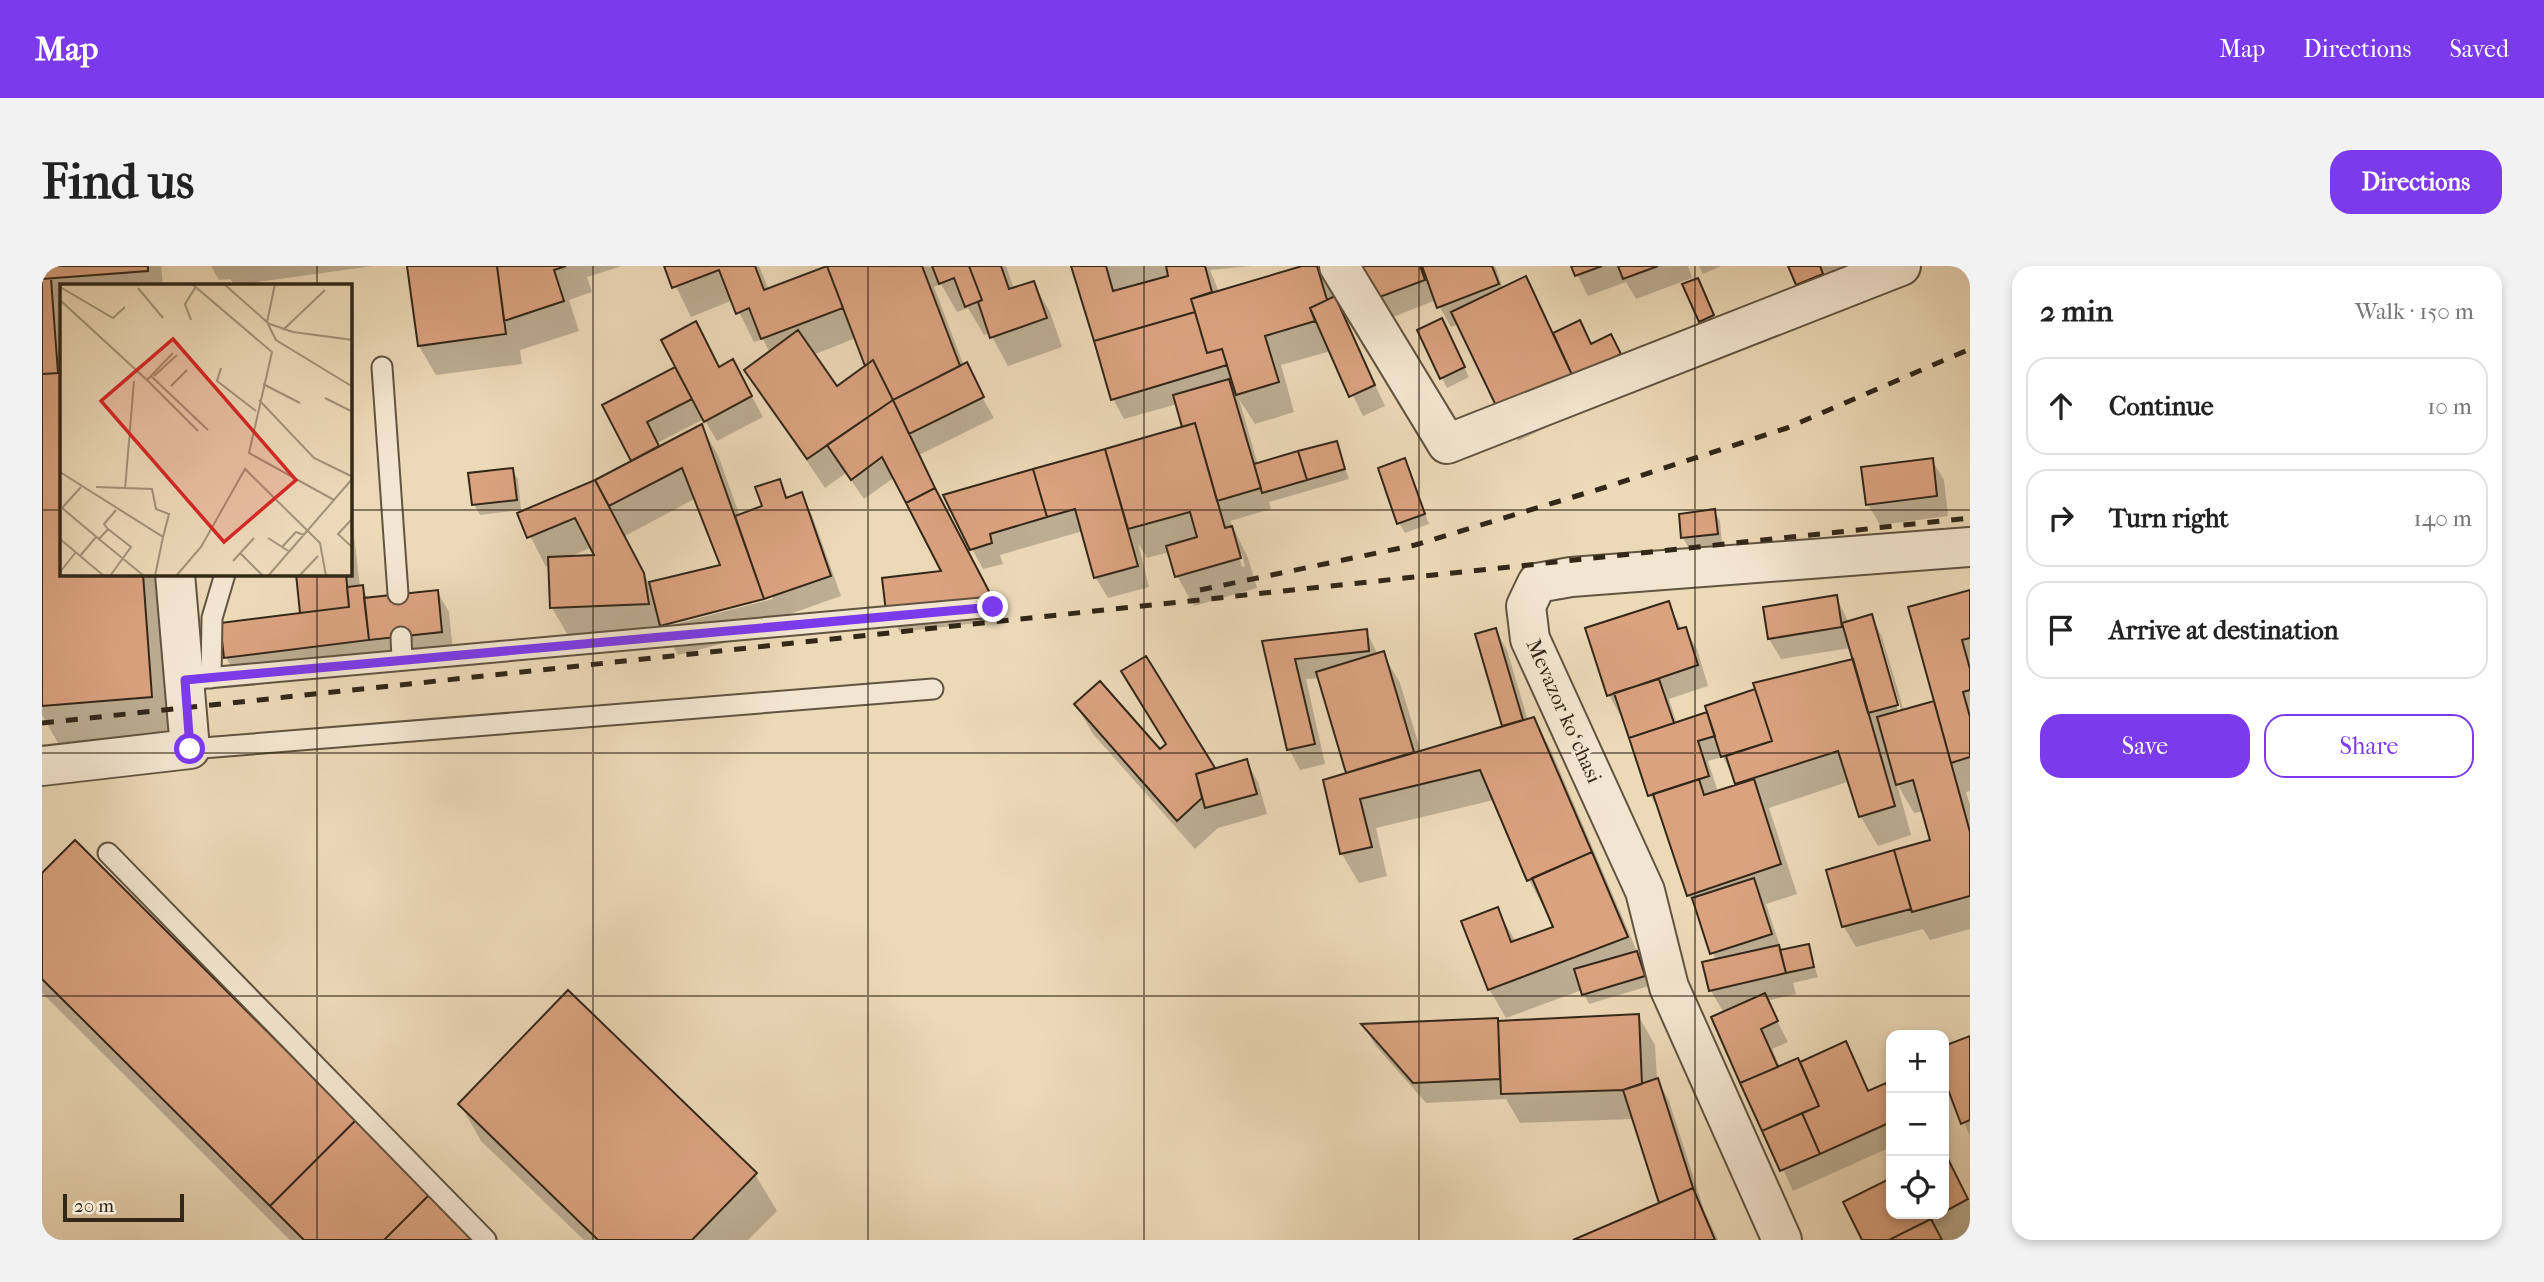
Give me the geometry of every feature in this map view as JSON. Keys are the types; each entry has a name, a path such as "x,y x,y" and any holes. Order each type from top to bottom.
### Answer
{"street":[{"path":"1339,266 1447,444 1902,266"},
{"name":"Mevazor koʻchasi","path":"1782,1240 1669,987 1645,891 1530,639 1526,606 1537,583 1571,577 1970,547"},
{"path":"42,766 190,749 198,679 175,576"}],"lane":[{"path":"382,367 398,594"},
{"path":"224,576 198,679 993,607"},
{"path":"401,637 402,659"},
{"path":"190,749 933,689"},
{"path":"108,853 486,1240"}],"building":[{"path":"42,266 148,266 148,271 42,279"},
{"path":"407,266 497,266 506,334 418,346"},
{"path":"497,266 566,266 554,270 564,301 504,321"},
{"path":"664,266 755,266 764,290 827,266 843,308 761,339 749,308 736,314 719,270 672,288"},
{"path":"827,266 922,266 960,366 893,400 873,360 865,366"},
{"path":"932,266 969,266 982,300 965,307 954,278 939,284"},
{"path":"969,266 1001,266 1009,289 1034,281 1047,318 990,338 978,302 982,300"},
{"path":"1071,266 1106,266 1113,291 1168,276 1166,266 1205,266 1212,292 1191,299 1195,312 1094,341"},
{"path":"1302,266 1317,266 1327,300 1310,308 1315,321 1265,336 1279,382 1236,395 1222,349 1207,353 1191,299"},
{"path":"1356,266 1420,266 1425,280 1369,301"},
{"path":"1422,266 1492,266 1499,284 1437,308"},
{"path":"1571,266 1602,266 1575,276"},
{"path":"1618,266 1658,266 1623,279"},
{"path":"1788,266 1820,266 1823,274 1796,285"},
{"path":"1526,276 1573,377 1499,412 1451,312"},
{"path":"1698,278 1714,315 1699,322 1682,284"},
{"path":"42,279 51,279 58,373 42,374"},
{"path":"1335,296 1375,385 1349,397 1310,308"},
{"path":"1195,312 1207,353 1222,349 1227,365 1111,400 1094,341"},
{"path":"1442,318 1465,367 1440,379 1417,330"},
{"path":"1580,320 1591,344 1611,334 1621,354 1573,377 1553,333"},
{"path":"696,321 719,367 733,359 752,396 704,422 661,340"},
{"path":"798,330 837,386 873,360 893,400 807,459 744,370"},
{"path":"967,362 984,397 909,434 893,400"},
{"path":"675,367 692,399 647,422 659,446 631,461 602,405"},
{"path":"60,373 60,576 143,576 152,697 42,706 42,374"},
{"path":"1229,379 1261,488 1217,501 1195,423 1182,427 1173,395"},
{"path":"893,400 935,488 906,503 882,457 851,480 827,445"},
{"path":"1195,423 1225,528 1232,526 1241,558 1175,577 1166,546 1197,537 1190,512 1128,529 1105,449"},
{"path":"702,424 764,599 660,626 649,582 720,565 682,468 609,506 595,480"},
{"path":"1337,441 1345,469 1307,480 1298,451"},
{"path":"1105,449 1138,566 1094,578 1075,509 1047,517 1033,469"},
{"path":"1298,451 1307,480 1262,493 1254,464"},
{"path":"1405,458 1425,514 1397,524 1378,468"},
{"path":"1933,458 1937,496 1866,505 1861,467"},
{"path":"513,468 517,500 472,505 468,473"},
{"path":"1033,469 1047,517 990,534 992,543 970,550 943,495"},
{"path":"780,479 786,498 802,492 831,576 764,599 735,516 762,506 755,487"},
{"path":"595,480 644,573 649,604 550,608 548,557 594,555 575,518 527,538 517,513"},
{"path":"935,488 993,599 886,612 882,578 941,571 906,503"},
{"path":"1715,509 1718,534 1681,538 1679,514"},
{"path":"296,576 346,576 349,607 300,613"},
{"path":"363,585 369,640 224,658 220,623 349,607 347,587"},
{"path":"438,590 442,632 369,640 364,598"},
{"path":"1970,590 1970,638 1962,640 1970,669 1970,690 1963,692 1970,717 1970,757 1951,763 1908,607"},
{"path":"1837,595 1842,627 1768,639 1763,607"},
{"path":"1669,601 1678,629 1686,627 1698,665 1607,696 1585,628"},
{"path":"1872,614 1898,705 1868,713 1842,623"},
{"path":"1496,628 1523,720 1502,726 1475,634"},
{"path":"1367,629 1369,651 1295,659 1315,744 1287,750 1262,641"},
{"path":"1384,651 1414,752 1346,773 1316,672"},
{"path":"1146,656 1215,768 1196,774 1202,798 1177,821 1074,704 1100,681 1160,749 1166,744 1121,671"},
{"path":"1853,659 1895,806 1859,817 1838,751 1735,784 1726,756 1772,741 1753,683"},
{"path":"1659,679 1674,723 1629,738 1614,693"},
{"path":"1755,689 1772,741 1721,757 1705,706"},
{"path":"1934,701 1970,832 1970,896 1912,912 1894,850 1930,840 1913,780 1896,785 1877,717"},
{"path":"1707,712 1715,736 1698,741 1709,776 1648,796 1629,738"},
{"path":"1534,717 1592,852 1527,881 1480,770 1360,799 1372,847 1340,854 1323,780"},
{"path":"1247,759 1257,794 1205,808 1196,774"},
{"path":"1699,779 1704,795 1754,779 1781,864 1687,896 1653,794"},
{"path":"75,840 356,1120 270,1206 42,979 42,873"},
{"path":"1894,850 1911,909 1842,927 1826,870"},
{"path":"1592,852 1628,937 1488,990 1461,921 1498,907 1511,942 1553,927 1532,878"},
{"path":"1754,878 1772,934 1710,954 1692,898"},
{"path":"1809,944 1814,967 1786,973 1780,950"},
{"path":"1779,945 1786,973 1709,991 1702,962"},
{"path":"1637,951 1645,976 1582,995 1574,969"},
{"path":"568,990 757,1173 692,1240 598,1240 458,1104"},
{"path":"1765,993 1778,1021 1761,1029 1778,1067 1740,1083 1711,1017"},
{"path":"1639,1014 1642,1084 1623,1090 1501,1094 1498,1021"},
{"path":"1498,1018 1500,1079 1413,1083 1361,1024"},
{"path":"1970,1036 1970,1120 1961,1124 1949,1092 1949,1044"},
{"path":"1846,1041 1868,1091 1886,1083 1886,1124 1820,1154 1802,1113 1819,1106 1800,1062"},
{"path":"1798,1058 1819,1106 1762,1131 1740,1083"},
{"path":"1658,1078 1693,1188 1659,1203 1623,1090"},
{"path":"1802,1113 1820,1154 1780,1171 1762,1131"},
{"path":"356,1120 430,1194 384,1240 304,1240 270,1206"},
{"path":"1949,1161 1968,1199 1949,1209"},
{"path":"1886,1180 1886,1219 1931,1219 1889,1240 1862,1240 1843,1202"},
{"path":"1693,1188 1715,1240 1573,1240 1659,1203"},
{"path":"430,1194 477,1240 384,1240"},
{"path":"1931,1219 1942,1240 1889,1240"}],"railway":[{"path":"1200,590 1415,545 1606,487 1787,428 1970,349"},
{"path":"42,723 1970,518"}],"route":[{"path":"190,749 185,680 993,607"}]}
